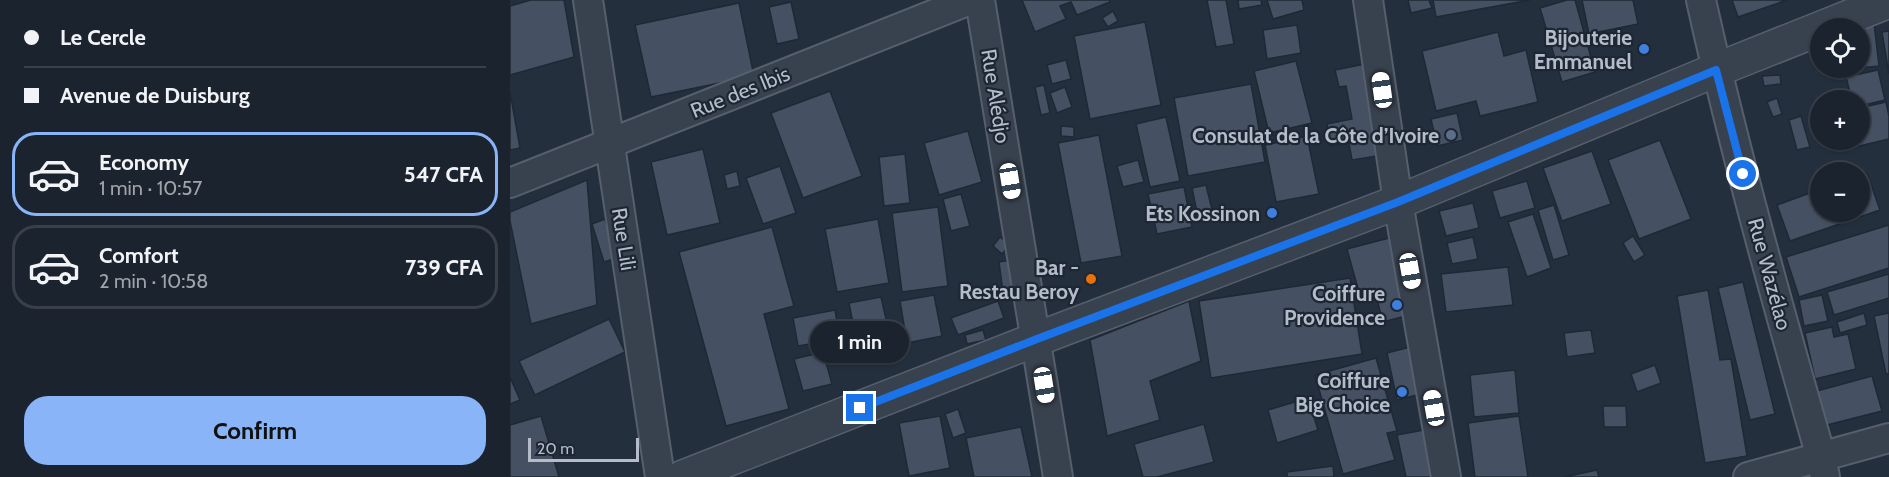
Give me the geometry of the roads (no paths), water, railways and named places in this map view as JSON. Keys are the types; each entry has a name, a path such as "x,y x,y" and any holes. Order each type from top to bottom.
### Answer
{"street":[{"name":"Rue Lili","path":"588,0 660,477"},
{"name":"Rue des Ibis","path":"510,183 970,0"},
{"name":"Rue Alédjo","path":"980,0 1058,477"},
{"path":"1368,0 1398,202 1446,477"},
{"name":"Rue Wazélao","path":"1701,0 1716,70 1770,279 1823,467"},
{"path":"683,477 1398,202 1889,1"},
{"path":"1748,477 1823,467 1889,438"}],"place":[{"name":"Bijouterie Emmanuel","path":"1644,49"},
{"name":"Consulat de la Côte d’Ivoire","path":"1451,135"},
{"name":"Ets Kossinon","path":"1272,213"},
{"name":"Bar - Restau Beroy","path":"1091,279"},
{"name":"Coiffure Providence","path":"1397,305"},
{"name":"Coiffure Big Choice","path":"1402,392"}]}
